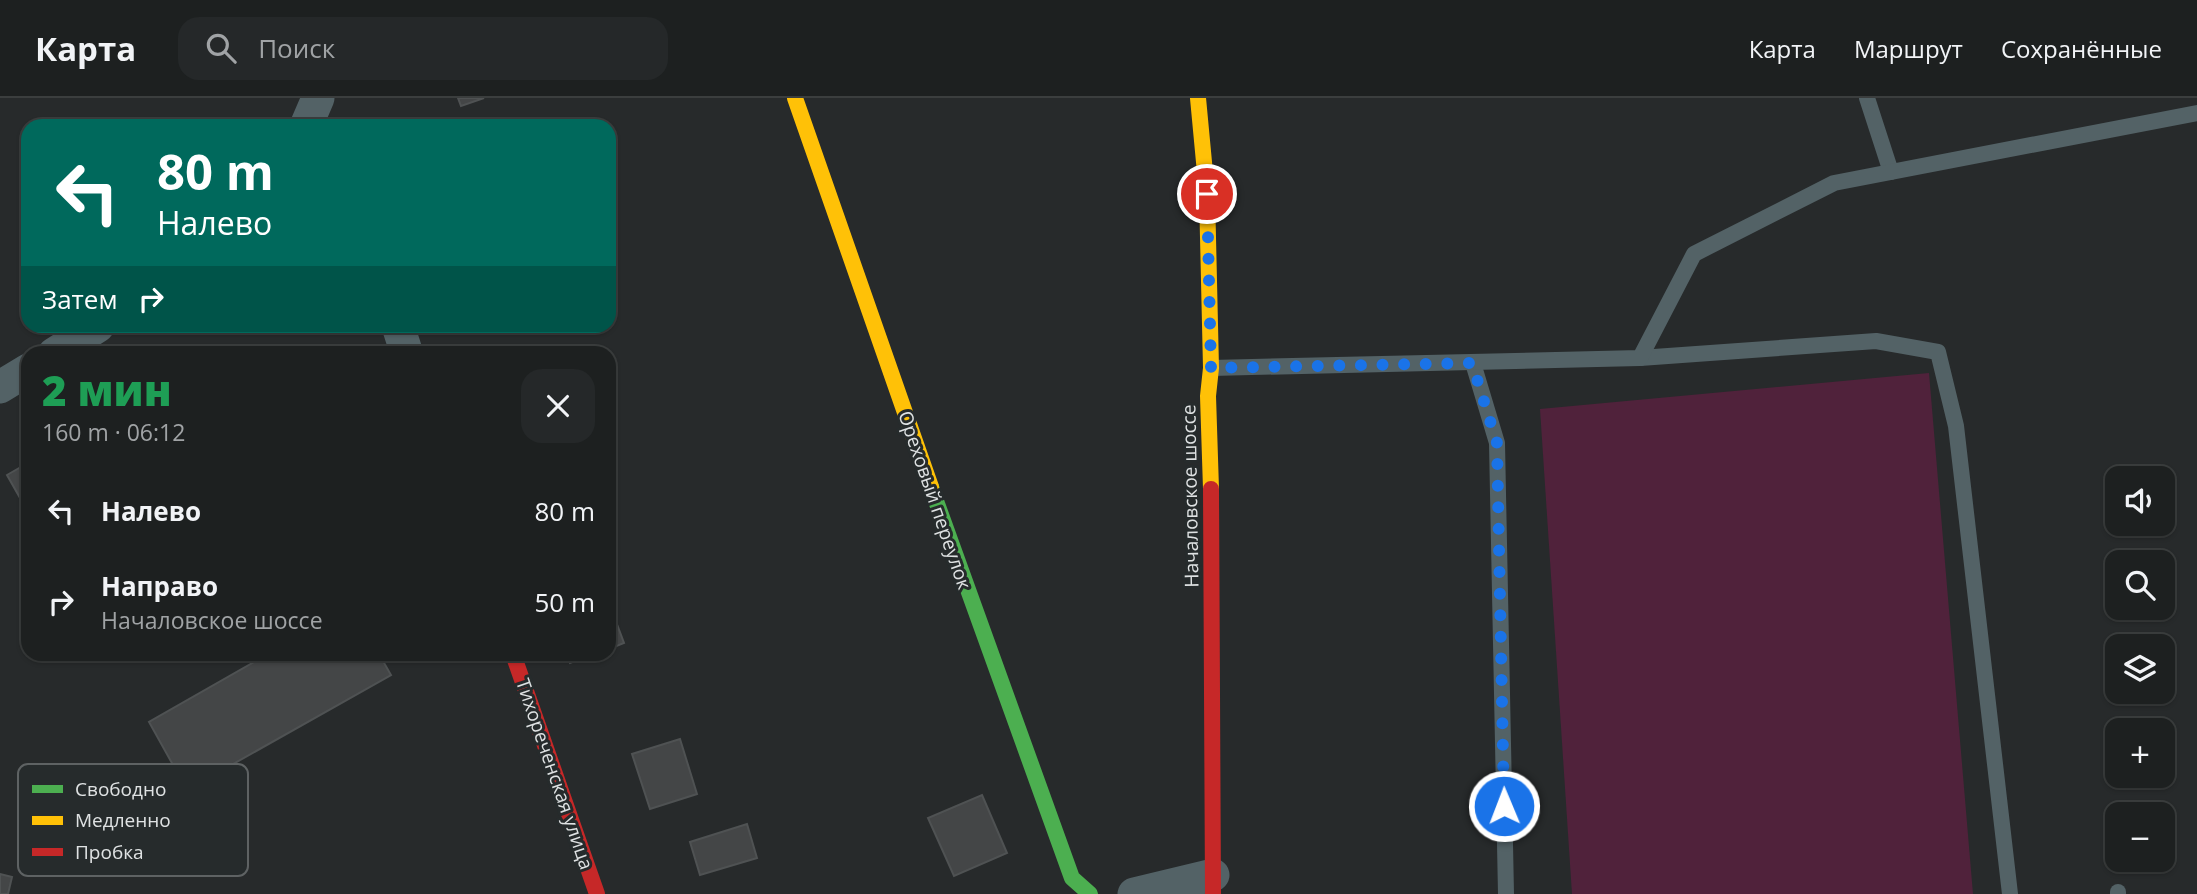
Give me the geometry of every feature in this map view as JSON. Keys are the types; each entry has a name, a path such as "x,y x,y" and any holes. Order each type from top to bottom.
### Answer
{"street":[{"path":"309,119 318,98"},
{"path":"318,98 326,119"},
{"name":"Ореховый переулок","path":"795,98 950,542 1072,878 1090,894"},
{"name":"Началовское шоссе","path":"1198,98 1207,194 1211,368 1208,396 1213,545 1213,885"},
{"path":"67,346 87,333"},
{"path":"0,387 21,374"},
{"name":"Тихореченская улица","path":"515,661 597,894"},
{"path":"1134,894 1213,885"}],"lane":[{"path":"1867,98 1891,172"},
{"path":"1640,358 1694,254 1834,183 2197,113"},
{"path":"1211,368 1640,358 1876,341 1938,352 1956,426 2010,894"},
{"path":"1472,363 1497,443 1506,894"}],"shaded area":[{"path":"1929,373 1973,894 1572,894 1540,409"}],"building":[{"path":"458,98 484,98 461,106"},
{"path":"21,467 21,500 7,475"},
{"path":"616,622 624,643 616,646"},
{"path":"256,661 383,661 391,675 233,764 172,764 149,722"},
{"path":"680,739 697,794 650,809 632,754"},
{"path":"982,795 1007,853 954,876 928,818"},
{"path":"747,824 757,858 700,875 690,842"},
{"path":"0,874 12,877 8,894 0,894"}],"traffic: fast":[{"path":"931,487 1072,878 1090,894"}],"traffic: slow":[{"path":"795,98 931,487"},
{"path":"1198,98 1207,194 1211,489"}],"traffic: jam":[{"path":"1211,489 1213,894"},
{"path":"515,661 597,894"}],"route":[{"path":"1207,194 1211,368 1472,363 1497,443 1504,806"}]}
